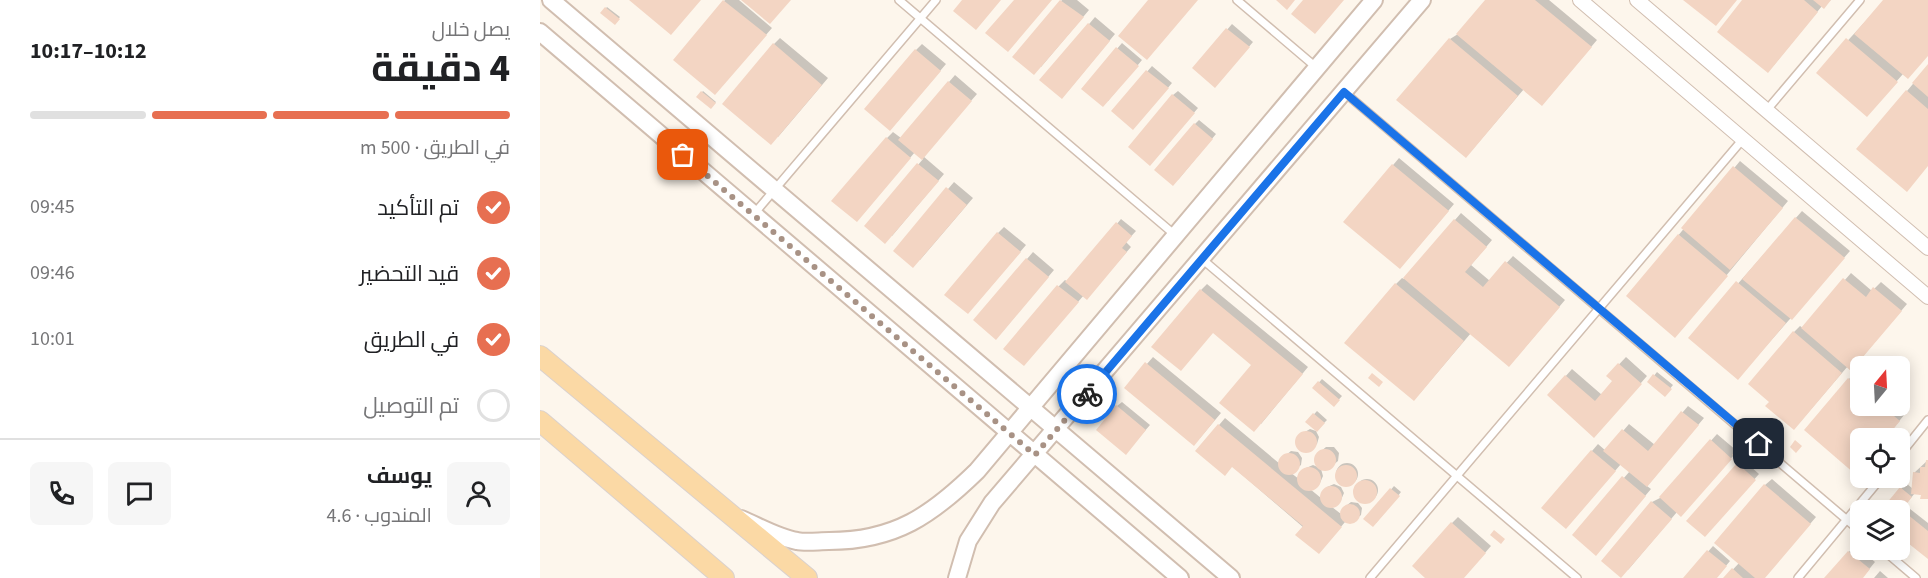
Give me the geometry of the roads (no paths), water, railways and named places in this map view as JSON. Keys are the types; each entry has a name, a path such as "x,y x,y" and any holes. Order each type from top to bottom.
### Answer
{"main road":[{"path":"540,356 807,578"},
{"path":"540,421 724,578"}],"street":[{"path":"551,0 1231,578"},
{"path":"735,517 797,541 874,538 902,528 943,504 977,471 1029,406 1374,0"},
{"path":"957,578 968,541 992,503 1422,0"},
{"path":"1580,0 1928,297"},
{"path":"1637,0 1928,248"},
{"path":"540,32 1180,578"}],"lane":[{"path":"899,0 1175,235"},
{"path":"753,215 936,0"},
{"path":"1237,0 1317,68"},
{"path":"1766,111 1860,0"},
{"path":"1344,92 1850,523"},
{"path":"1370,578 1743,139"},
{"path":"1202,259 1577,578"},
{"path":"1910,442 1928,420"},
{"path":"1798,578 1873,488"},
{"path":"1894,560 1916,578"}]}
